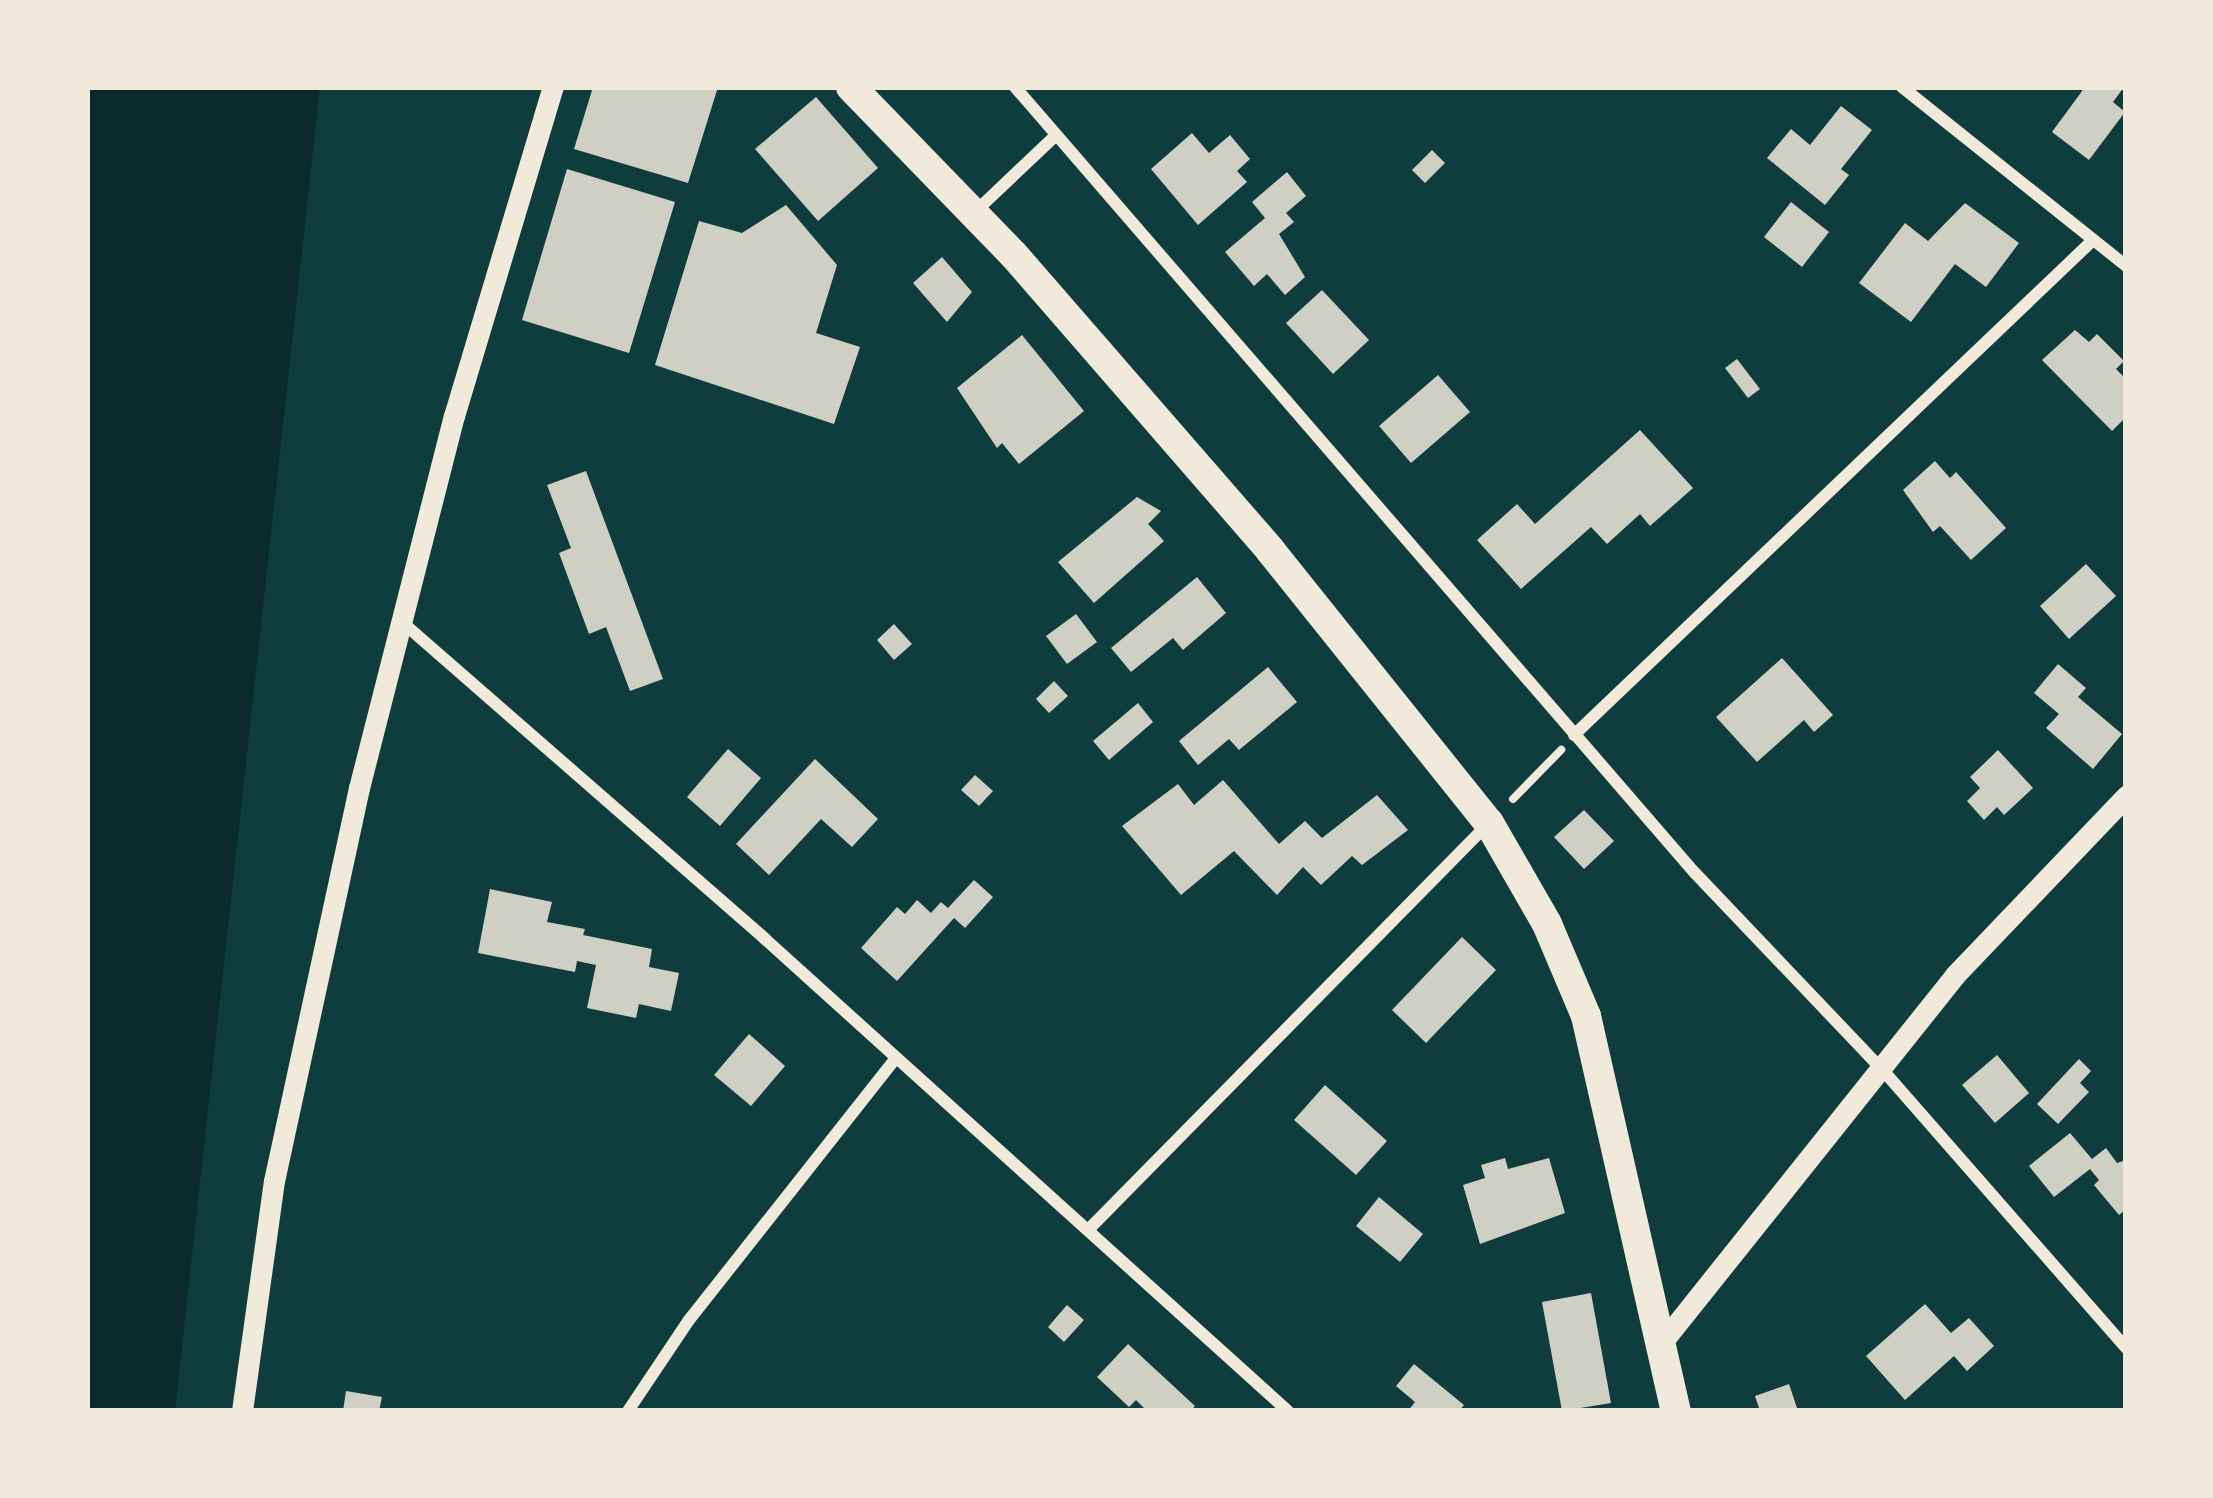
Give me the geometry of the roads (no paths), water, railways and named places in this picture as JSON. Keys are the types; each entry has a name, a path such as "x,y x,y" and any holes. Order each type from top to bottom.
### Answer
{"main road":[{"path":"851,87 976,211 1270,550 1489,823 1547,924 1586,1016 1676,1411"}],"street":[{"path":"242,1411 274,1181 305,1022 454,416 553,87"},
{"path":"1015,87 1574,735 1711,890 1880,1068 2126,1348"},
{"path":"1902,87 2126,266"},
{"path":"976,211 1056,135"},
{"path":"1574,735 2093,240"},
{"path":"401,621 1288,1411"},
{"path":"1663,1341 1880,1068 2042,878 2126,796"},
{"path":"1088,1230 1489,823"},
{"path":"628,1411 688,1321 896,1058"}],"water":[{"path":"87,87 320,87 175,1411 87,1411"}]}
